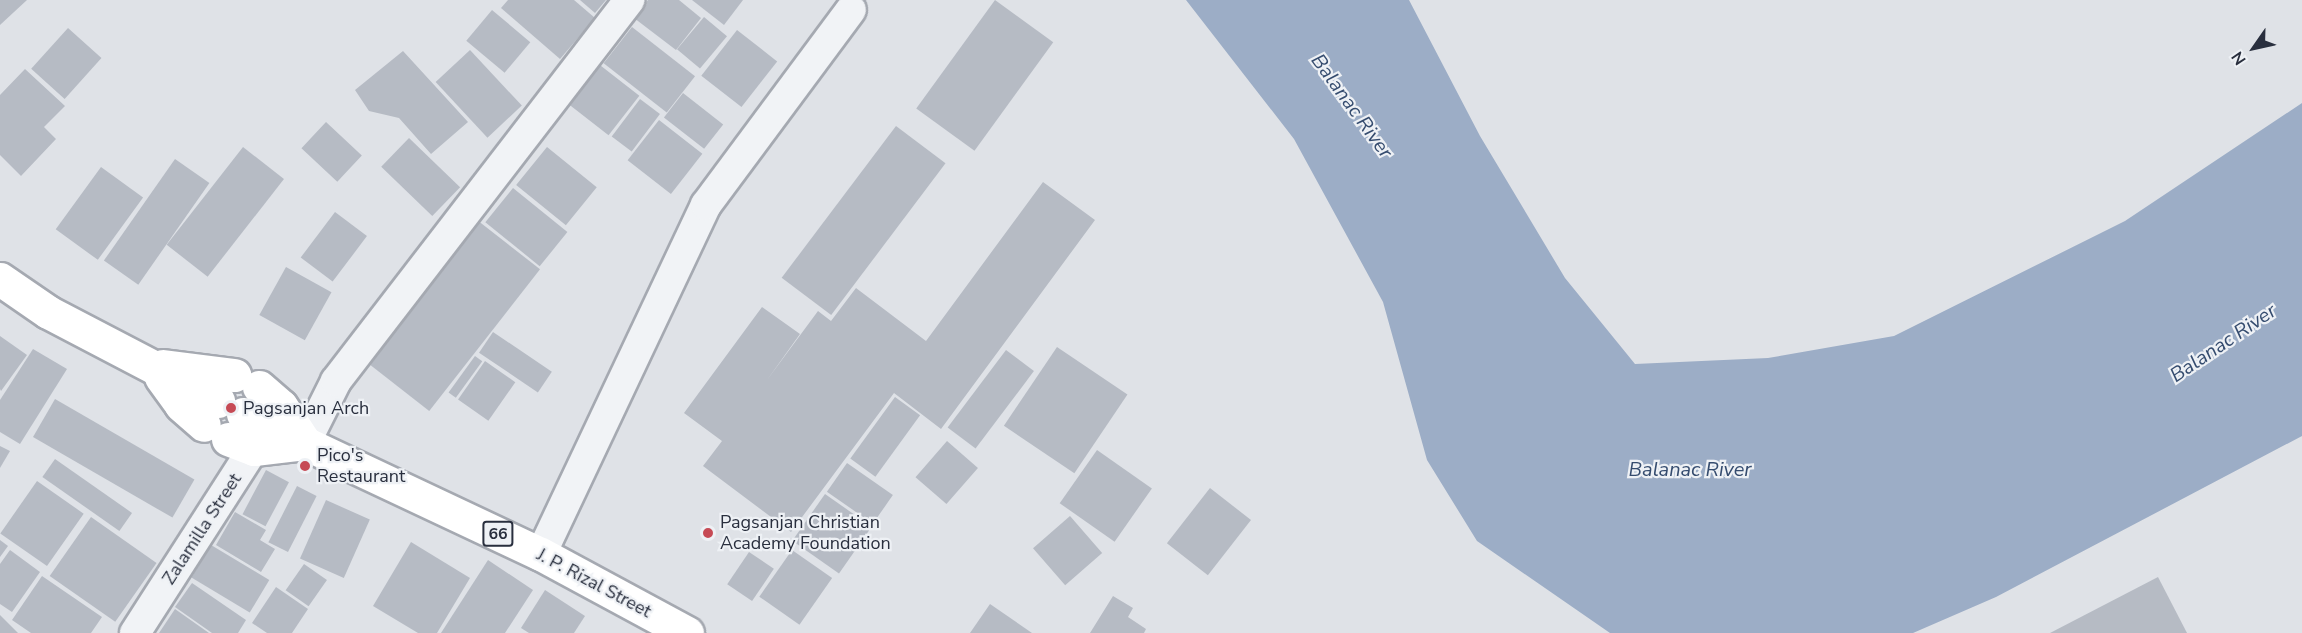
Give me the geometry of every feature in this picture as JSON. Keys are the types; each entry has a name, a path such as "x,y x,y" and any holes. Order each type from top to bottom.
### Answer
{"main road":[{"name":"J. P. Rizal Street","path":"0,279 48,312 153,366 239,414 541,554 687,633"},
{"name":"J. P. Rizal Street","path":"153,366 181,405 239,414"}],"street":[{"path":"305,443 336,381 629,0"},
{"path":"541,554 706,205 851,10"},
{"name":"Zalamilla Street","path":"135,633 239,414"}],"water":[{"name":"Balanac River","path":"1186,0 1409,0 1480,136 1565,278 1635,364 1768,358 1894,336 2125,221 2302,103 2302,436 1996,597 1913,633 1610,633 1477,541 1427,460 1383,302 1294,139"}],"building":[{"path":"0,0 27,0 0,25"},
{"path":"508,0 574,0 595,18 560,59 501,8"},
{"path":"580,0 606,0 595,13"},
{"path":"648,0 679,0 701,18 676,50 634,18"},
{"path":"692,0 743,0 724,25"},
{"path":"995,0 1053,42 974,151 916,108"},
{"path":"492,10 530,42 505,73 466,41"},
{"path":"704,17 727,36 700,68 677,49"},
{"path":"632,27 695,76 667,113 604,63"},
{"path":"68,28 101,58 65,99 31,69"},
{"path":"737,30 777,61 741,107 701,76"},
{"path":"470,50 522,106 487,138 436,82"},
{"path":"403,51 468,122 431,154 399,118 369,111 355,90"},
{"path":"596,62 639,96 609,135 565,101"},
{"path":"25,69 65,106 44,127 56,139 21,176 0,155 0,95"},
{"path":"683,93 723,124 704,149 664,117"},
{"path":"640,99 660,114 632,152 612,137"},
{"path":"659,120 702,154 671,194 628,160"},
{"path":"326,122 362,155 337,182 301,148"},
{"path":"896,126 946,163 831,315 782,278"},
{"path":"409,138 460,187 432,216 381,167"},
{"path":"243,147 284,179 208,277 167,245"},
{"path":"547,147 597,187 566,225 516,185"},
{"path":"175,159 209,183 138,285 104,261"},
{"path":"101,167 143,198 98,260 56,229"},
{"path":"1043,182 1095,220 941,429 894,393 791,532 703,466 722,441 684,413 762,307 800,334 767,380 818,311 831,321 856,288 926,341"},
{"path":"513,188 567,232 540,266 485,222"},
{"path":"335,212 367,236 333,282 301,258"},
{"path":"477,220 540,269 429,411 366,362"},
{"path":"286,267 331,292 305,340 259,315"},
{"path":"493,332 552,372 538,392 479,353"},
{"path":"0,336 27,355 1,391 0,389"},
{"path":"1057,347 1127,395 1074,473 1004,426"},
{"path":"33,349 67,369 20,444 0,432 0,400"},
{"path":"1006,350 1034,371 976,449 948,427"},
{"path":"475,356 482,361 456,398 449,392"},
{"path":"485,361 515,382 488,421 458,400"},
{"path":"895,397 920,415 875,477 850,458"},
{"path":"55,399 194,480 172,518 33,437"},
{"path":"947,441 978,468 946,504 916,477"},
{"path":"0,446 10,451 0,468"},
{"path":"1097,450 1152,488 1115,542 1060,503"},
{"path":"55,459 132,513 119,531 42,477"},
{"path":"847,463 893,495 873,524 827,492"},
{"path":"266,470 289,482 265,526 243,514"},
{"path":"37,481 84,514 47,566 0,533"},
{"path":"297,486 317,496 288,552 268,542"},
{"path":"1210,488 1251,520 1208,575 1167,543"},
{"path":"825,494 872,527 839,573 792,541"},
{"path":"326,500 370,520 344,578 300,558"},
{"path":"235,512 266,530 260,540 275,549 261,572 216,545"},
{"path":"1070,516 1102,553 1065,585 1033,548"},
{"path":"91,517 157,563 115,622 50,576"},
{"path":"0,540 8,546 0,557"},
{"path":"411,542 470,578 437,633 418,633 373,606"},
{"path":"211,545 269,580 250,613 191,578"},
{"path":"10,550 40,572 12,612 0,604 0,564"},
{"path":"792,550 832,578 799,625 759,597"},
{"path":"749,552 774,569 752,601 727,584"},
{"path":"488,560 533,590 505,633 441,633"},
{"path":"304,564 327,580 309,606 286,590"},
{"path":"42,576 102,617 91,633 31,633 12,620"},
{"path":"2158,577 2187,633 2050,633"},
{"path":"192,583 246,620 238,633 212,633 175,607"},
{"path":"276,587 308,609 292,633 267,633 252,623"},
{"path":"545,590 585,616 574,633 529,633 521,628"},
{"path":"1113,596 1133,608 1128,617 1146,629 1144,633 1090,633"},
{"path":"990,604 1032,633 970,633"},
{"path":"175,609 209,633 159,633"},
{"path":"0,615 18,633 0,633"}],"place":[{"name":"Pagsanjan Arch","path":"231,408"},
{"name":"Pico's Restaurant","path":"305,466"},
{"name":"Pagsanjan Christian Academy Foundation","path":"708,533"}]}
